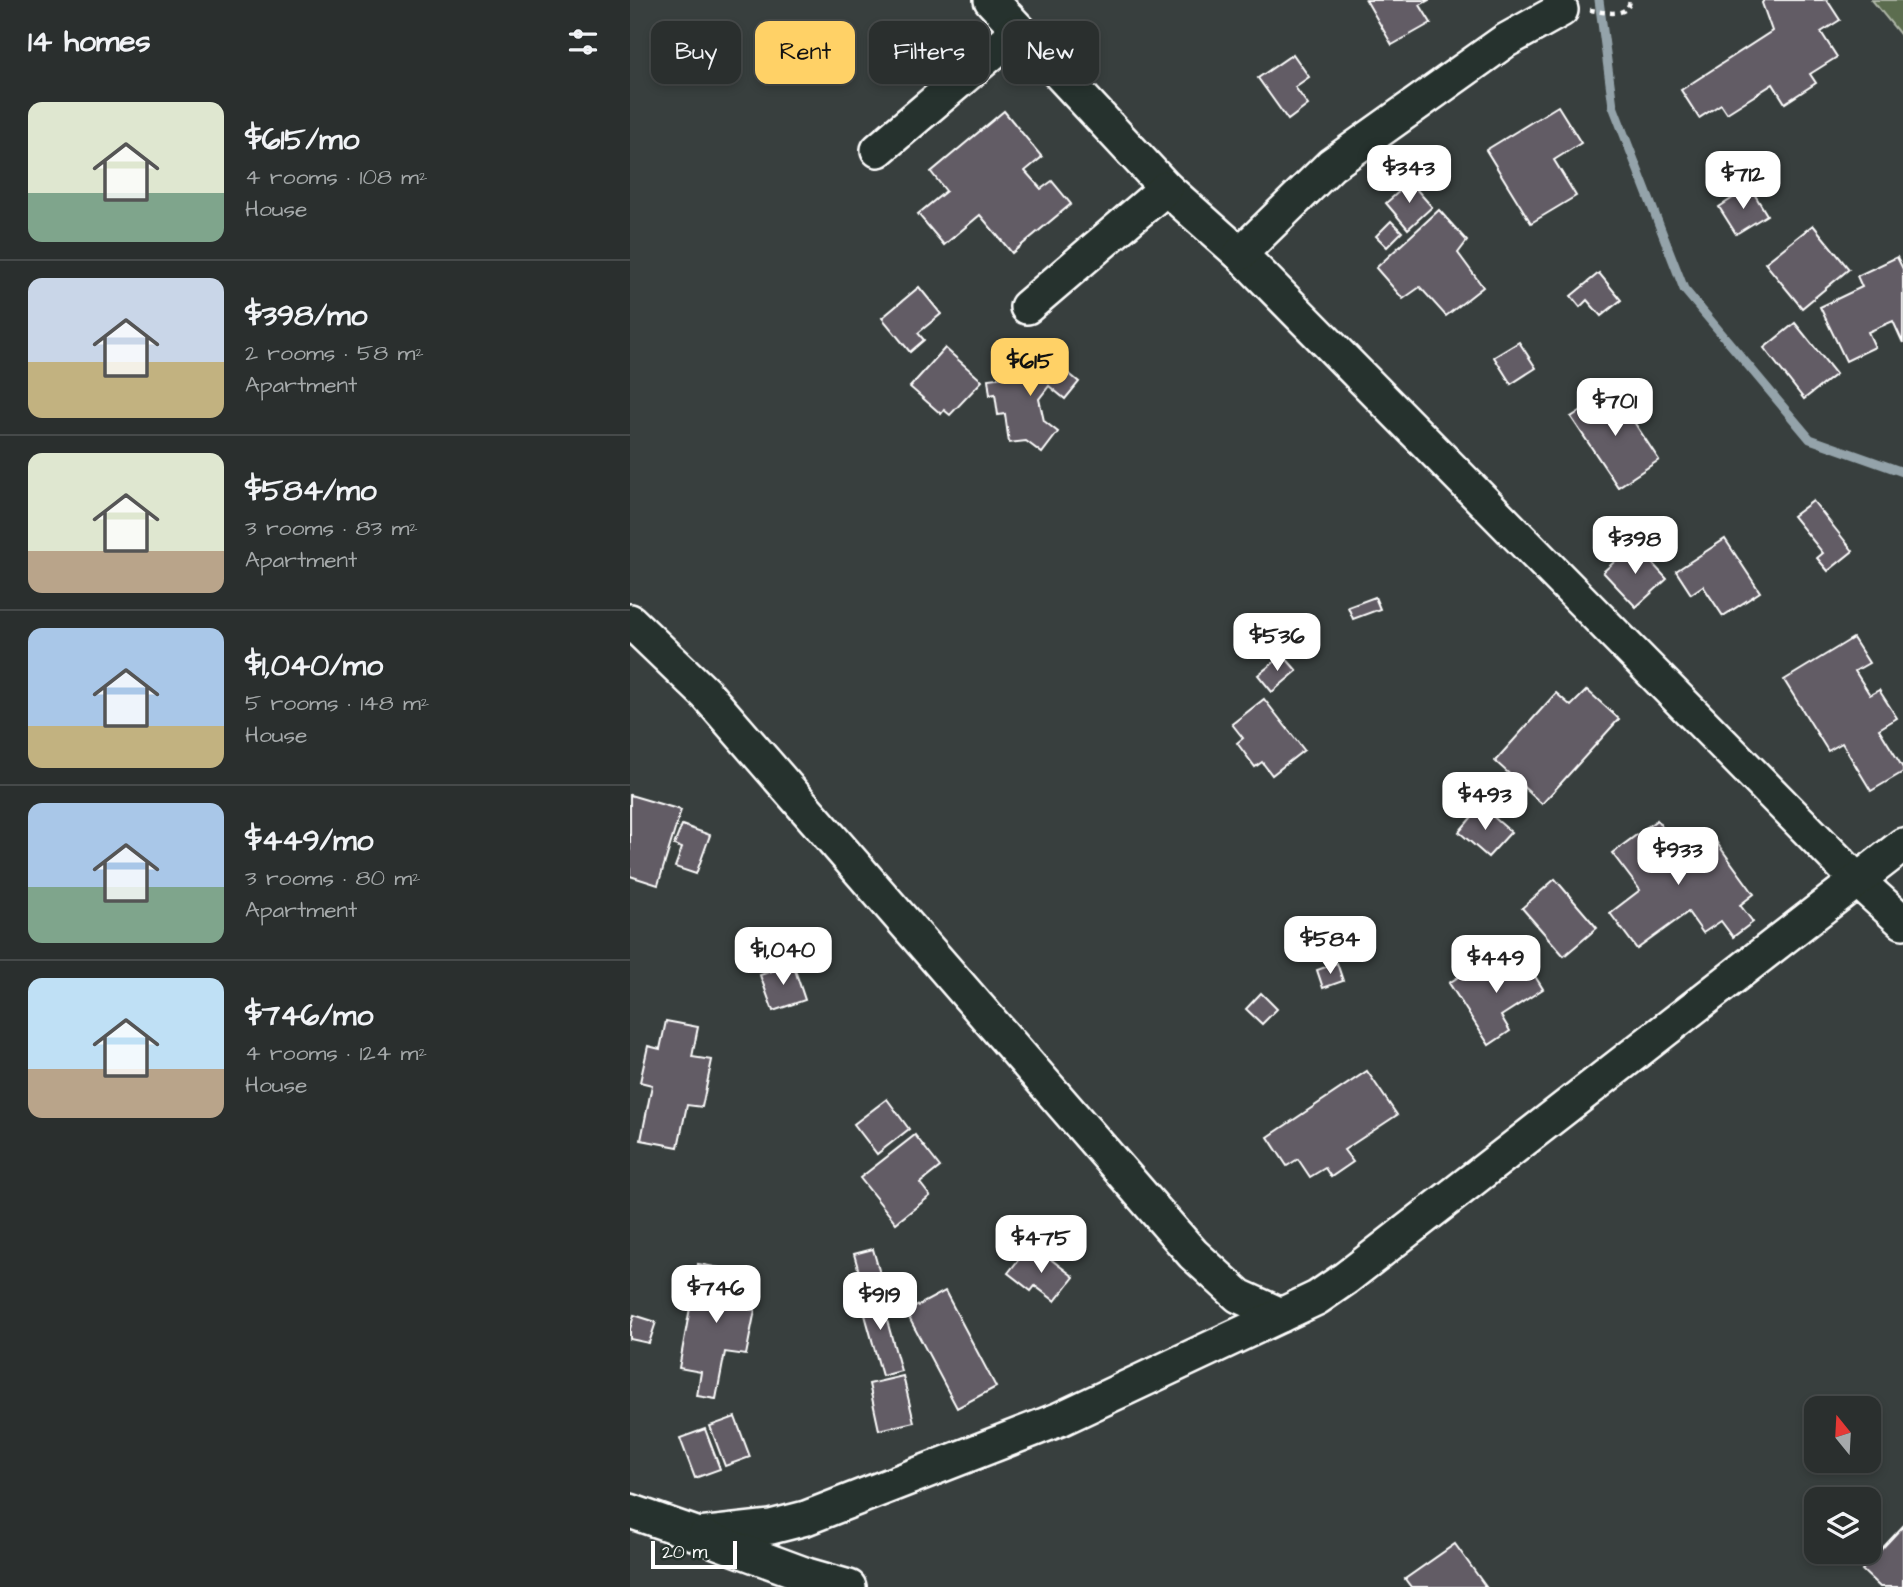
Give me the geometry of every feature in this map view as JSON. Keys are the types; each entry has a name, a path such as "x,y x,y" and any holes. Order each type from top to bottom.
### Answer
{"street":[{"path":"991,0 1011,21"},
{"path":"1240,254 1331,164 1505,41 1561,10"},
{"path":"878,150 1003,44"},
{"path":"1069,84 1166,188 1240,254 1858,881 1903,922"},
{"path":"1027,307 1166,188"},
{"path":"630,621 706,694 1193,1254 1240,1296 1281,1315"},
{"path":"699,1535 771,1527 856,1500 1060,1419 1317,1298 1903,845"},
{"path":"630,1511 807,1575 849,1587"}],"path":[{"path":"1561,10 1578,8 1616,13 1626,10 1630,0"}],"green space":[{"path":"1872,0 1903,0 1903,38"}],"building":[{"path":"1366,0 1429,0 1420,5 1431,23 1392,45"},
{"path":"1764,0 1827,0 1840,20 1821,32 1837,57 1810,74 1816,83 1785,103 1773,84 1727,113 1721,104 1699,118 1681,90 1772,31 1762,3"},
{"path":"1293,54 1309,77 1295,87 1308,105 1288,120 1258,78"},
{"path":"1558,106 1581,143 1554,160 1576,196 1531,223 1486,150"},
{"path":"1004,111 1042,157 1025,171 1041,189 1052,181 1071,204 1012,253 980,215 944,245 918,214 946,191 931,172"},
{"path":"1410,182 1432,207 1408,229 1386,203"},
{"path":"1750,187 1767,215 1736,234 1719,207"},
{"path":"1439,210 1467,241 1458,253 1483,287 1446,316 1420,287 1403,299 1376,268"},
{"path":"1391,221 1402,232 1387,247 1376,236"},
{"path":"1813,225 1849,269 1802,308 1765,263"},
{"path":"1897,257 1903,269 1903,343 1893,321 1868,332 1875,347 1846,361 1820,307 1862,287 1857,276"},
{"path":"1599,273 1621,300 1601,316 1587,300 1580,307 1571,296"},
{"path":"919,287 941,314 918,333 924,340 910,352 882,318"},
{"path":"1795,323 1836,374 1804,399 1764,348"},
{"path":"1519,342 1536,368 1511,384 1494,357"},
{"path":"1032,343 1079,382 1065,399 1049,386 1039,399 1044,421 1058,432 1042,453 1026,441 1009,443 1005,414 998,415 995,394 990,395 988,379 1013,376 1012,369 1024,367 1034,375 1037,371 1020,357"},
{"path":"945,348 982,381 950,415 944,410 941,414 910,387"},
{"path":"1613,390 1659,460 1618,487 1571,417"},
{"path":"1813,501 1853,551 1828,571 1817,558 1823,553 1793,516"},
{"path":"1725,539 1760,592 1723,616 1703,586 1691,594 1676,571"},
{"path":"1634,544 1667,579 1636,607 1603,572"},
{"path":"1375,597 1380,609 1353,619 1348,607"},
{"path":"1853,638 1869,663 1855,671 1870,695 1879,690 1897,718 1879,729 1903,768 1903,772 1871,791 1842,743 1828,751 1784,680"},
{"path":"1283,655 1297,671 1272,692 1258,675"},
{"path":"1587,690 1619,719 1542,804 1495,761 1556,693 1571,706"},
{"path":"1264,699 1304,750 1272,775 1262,762 1255,767 1237,743 1243,738 1232,724"},
{"path":"630,795 681,810 658,885 630,876"},
{"path":"1481,806 1511,832 1488,857 1459,832"},
{"path":"1657,820 1686,860 1714,839 1754,894 1740,905 1753,922 1733,937 1721,921 1703,933 1688,912 1637,949 1610,913 1640,890 1612,853"},
{"path":"682,825 710,835 696,874 675,867 682,848 674,845"},
{"path":"1555,879 1597,928 1564,956 1522,908"},
{"path":"1521,954 1543,989 1501,1016 1510,1031 1489,1045 1449,983 1471,969 1479,981"},
{"path":"1337,963 1343,981 1323,988 1317,970"},
{"path":"793,964 805,1000 773,1011 760,975"},
{"path":"1261,993 1277,1009 1262,1024 1246,1009"},
{"path":"666,1021 698,1027 692,1057 712,1060 702,1107 687,1105 678,1147 641,1140 652,1085 640,1082 648,1046 660,1049"},
{"path":"1367,1071 1397,1115 1344,1150 1353,1162 1331,1177 1325,1168 1310,1177 1298,1159 1287,1166 1268,1137"},
{"path":"887,1099 909,1129 877,1154 854,1124"},
{"path":"915,1135 940,1167 920,1183 930,1196 896,1223 860,1178"},
{"path":"873,1249 882,1281 863,1286 854,1254"},
{"path":"1023,1254 1049,1258 1074,1277 1055,1301 1035,1286 1031,1291 1008,1273"},
{"path":"698,1264 748,1273 742,1308 755,1310 746,1355 725,1352 716,1399 697,1396 701,1372 679,1368"},
{"path":"878,1288 901,1371 882,1376 859,1293"},
{"path":"945,1291 996,1387 957,1408 906,1312"},
{"path":"634,1315 656,1322 649,1343 630,1339"},
{"path":"903,1376 914,1422 879,1430 869,1384"},
{"path":"735,1417 750,1457 725,1466 710,1426"},
{"path":"705,1429 720,1469 695,1478 680,1438"},
{"path":"1903,1526 1903,1587 1880,1587 1862,1570 1868,1564 1881,1564 1881,1550"},
{"path":"1455,1544 1486,1587 1411,1587 1405,1579"}],"waterway":[{"path":"1599,0 1613,106 1684,289 1810,439 1903,472"}]}
